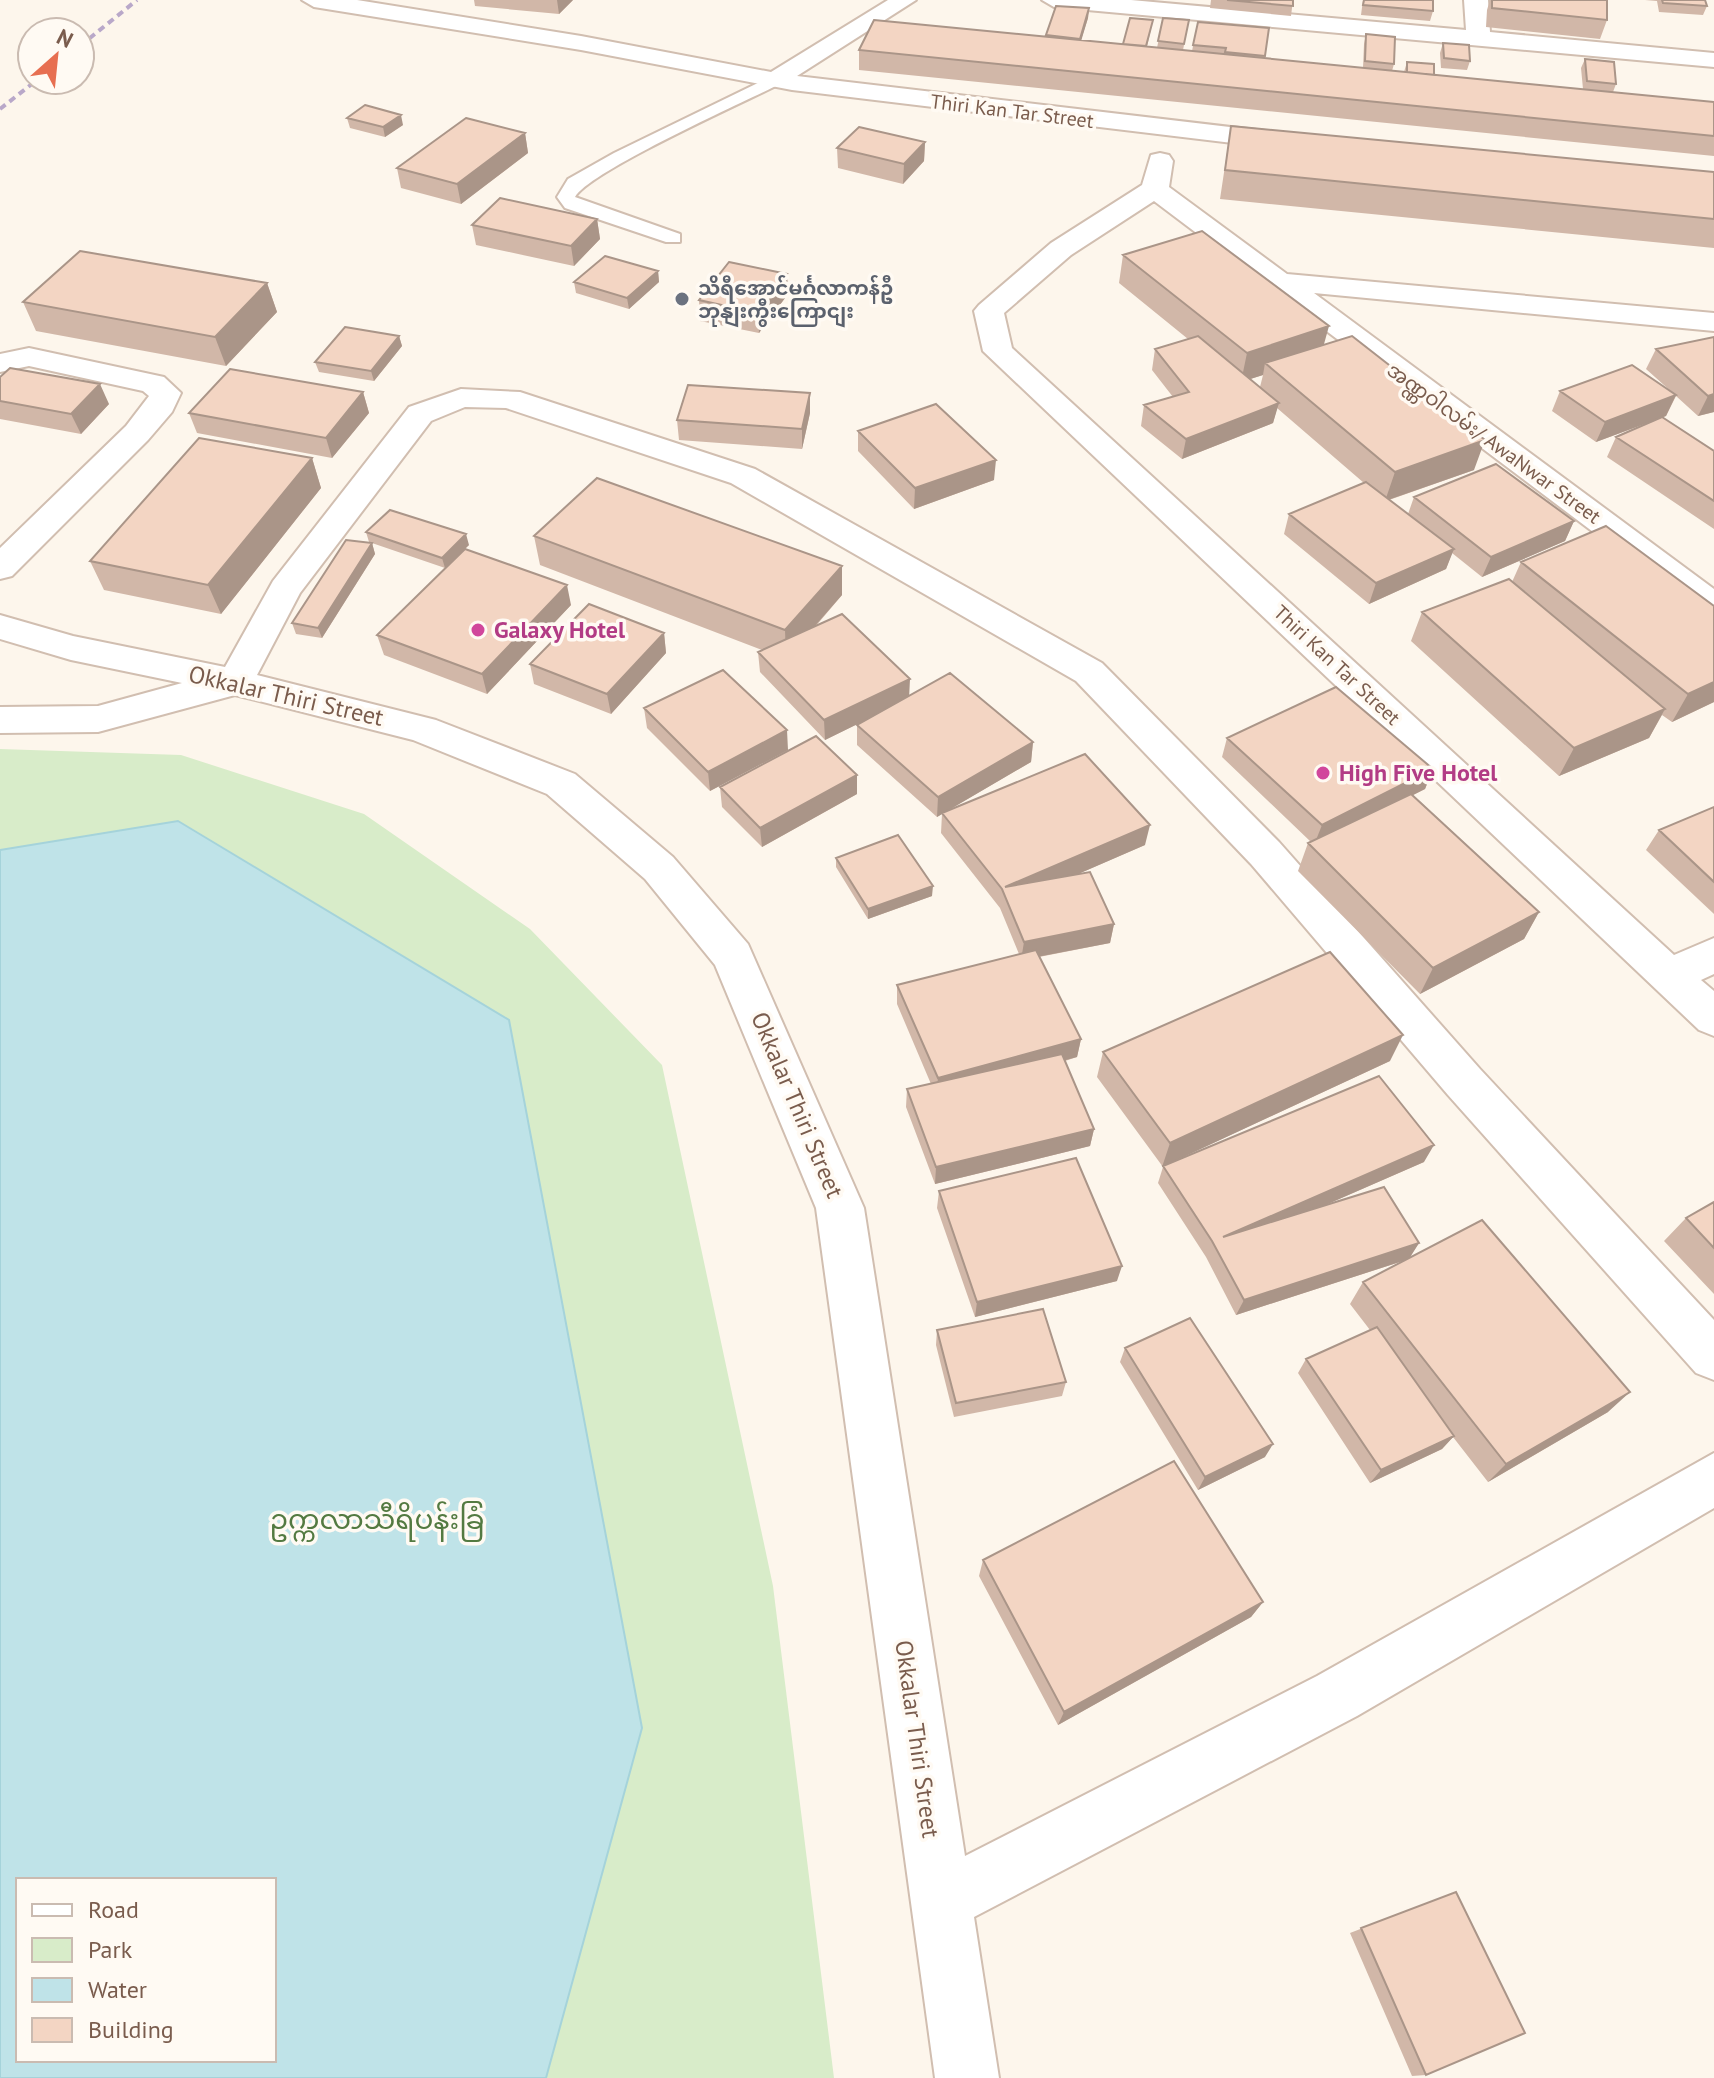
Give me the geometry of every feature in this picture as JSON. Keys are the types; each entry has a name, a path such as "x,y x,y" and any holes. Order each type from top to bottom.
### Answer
{"street":[{"name":"Thiri Kan Tar Street","path":"314,0 581,43 774,80 1166,130 1323,145"},
{"path":"774,80 904,0"},
{"path":"1054,0 1178,6 1478,39 1714,60"},
{"path":"1476,0 1478,39"},
{"path":"1155,189 1166,130"},
{"name":"Thiri Kan Tar Street","path":"1155,189 1061,249 989,311 998,351 1714,1018"},
{"name":"အဏ္ဏဝါလမ်း/ AwaNwar Street","path":"1155,189 1274,281 1714,606"},
{"path":"1274,281 1714,322"},
{"path":"0,363 29,357 153,384 166,393 161,405 137,433 0,568"},
{"path":"0,720 98,719 235,682 285,589 420,414 461,398 509,399 743,476 1089,672 1265,853 1464,1082 1714,1356"},
{"name":"Okkalar Thiri Street","path":"0,627 71,648 235,682 423,729 561,784 659,868 733,956 840,1208 967,2078"},
{"path":"1669,976 1714,955"},
{"path":"941,1901 1337,1696 1714,1479"}],"lane":[{"path":"673,238 572,204 566,197 568,192 574,183 620,157 774,80"}],"green space":[{"name":"ဥက္ကလာသီရိပန်းခြံ","path":"0,749 181,755 364,814 530,929 662,1065 773,1586 834,2078 0,2078"}],"water":[{"name":"ဥက္ကလာသီရိပန်းခြံ","path":"178,821 509,1020 642,1728 546,2078 0,2078 0,850"}],"building":[{"path":"1227,0 1293,0 1293,6"},
{"path":"1364,0 1433,0 1433,11 1363,5"},
{"path":"1492,0 1607,0 1607,20 1492,8"},
{"path":"1662,0 1705,0 1707,6 1663,3"},
{"path":"1056,6 1089,8 1080,39 1046,35"},
{"path":"1130,18 1153,20 1146,46 1123,44"},
{"path":"1163,18 1189,20 1184,44 1158,41"},
{"path":"874,20 1714,102 1714,136 859,50"},
{"path":"1198,22 1269,28 1265,56 1193,45"},
{"path":"1366,34 1395,37 1394,64 1365,61"},
{"path":"1443,43 1469,45 1470,61 1444,58"},
{"path":"1585,59 1614,62 1616,84 1587,81"},
{"path":"1407,62 1434,64 1434,75 1407,72"},
{"path":"365,105 401,115 383,127 347,118"},
{"path":"466,118 525,133 457,184 397,168"},
{"path":"1231,126 1714,172 1714,219 1225,170"},
{"path":"859,127 925,142 904,164 837,148"},
{"path":"500,198 597,219 571,246 472,225"},
{"path":"1202,231 1329,326 1247,353 1123,255"},
{"path":"80,251 267,283 215,337 23,302"},
{"path":"605,256 658,271 627,298 574,282"},
{"path":"729,262 787,274 758,313 699,300"},
{"path":"345,327 399,336 371,371 315,362"},
{"path":"1198,336 1279,403 1186,439 1144,405 1189,392 1155,349"},
{"path":"1352,336 1485,440 1395,472 1265,363"},
{"path":"1714,337 1714,394 1708,396 1656,349"},
{"path":"1632,365 1676,395 1605,422 1560,391"},
{"path":"10,368 100,384 71,414 0,401 0,377"},
{"path":"230,369 363,392 326,438 189,413"},
{"path":"688,385 810,393 802,429 677,420"},
{"path":"936,404 996,460 915,488 858,431"},
{"path":"1662,417 1714,451 1714,501 1616,437"},
{"path":"199,438 312,458 208,585 90,561"},
{"path":"1496,464 1574,521 1491,557 1414,497"},
{"path":"597,478 842,566 785,630 534,536"},
{"path":"1366,482 1454,549 1376,583 1289,514"},
{"path":"390,510 466,534 442,558 366,532"},
{"path":"1606,526 1714,606 1714,682 1688,694 1521,562"},
{"path":"346,540 372,543 318,628 292,623"},
{"name":"Galaxy Hotel","path":"465,549 567,585 482,674 377,635"},
{"path":"1509,579 1665,709 1574,748 1422,612"},
{"path":"589,604 664,633 607,694 530,664"},
{"path":"842,614 910,679 824,720 758,652"},
{"path":"723,670 787,730 708,772 644,708"},
{"path":"950,673 1033,742 938,797 857,725"},
{"name":"High Five Hotel","path":"1336,687 1433,769 1322,825 1227,738"},
{"path":"816,736 857,775 760,828 720,787"},
{"path":"1085,754 1150,825 1005,887 1090,872 1114,924 1024,942 1002,889 942,813"},
{"path":"1411,794 1539,912 1433,968 1308,843"},
{"path":"1714,807 1714,882 1659,830"},
{"path":"898,835 933,886 868,909 836,858"},
{"path":"1036,950 1081,1039 938,1078 897,985"},
{"path":"1330,952 1403,1035 1170,1143 1103,1052"},
{"path":"1062,1054 1094,1129 936,1167 907,1089"},
{"path":"1379,1076 1434,1145 1223,1237 1384,1187 1419,1243 1244,1300 1212,1241 1163,1166"},
{"path":"1076,1158 1122,1266 977,1302 939,1191"},
{"path":"1714,1202 1714,1248 1686,1218"},
{"path":"1482,1220 1630,1392 1506,1464 1363,1282"},
{"path":"1043,1309 1066,1382 956,1403 937,1330"},
{"path":"1190,1318 1273,1444 1205,1477 1125,1348"},
{"path":"1377,1327 1454,1436 1381,1470 1306,1359"},
{"path":"1174,1461 1263,1602 1064,1712 983,1560"},
{"path":"1456,1892 1525,2033 1426,2075 1361,1928"}],"railway":[{"path":"96,33 137,0"},
{"path":"0,109 17,96"}],"place":[{"name":"သိရီအောင်မင်္ဂလာကန်ဦ ဘုနျးကွီးကြောငျး","path":"682,299"},
{"name":"Galaxy Hotel","path":"478,630"},
{"name":"High Five Hotel","path":"1323,773"}]}
